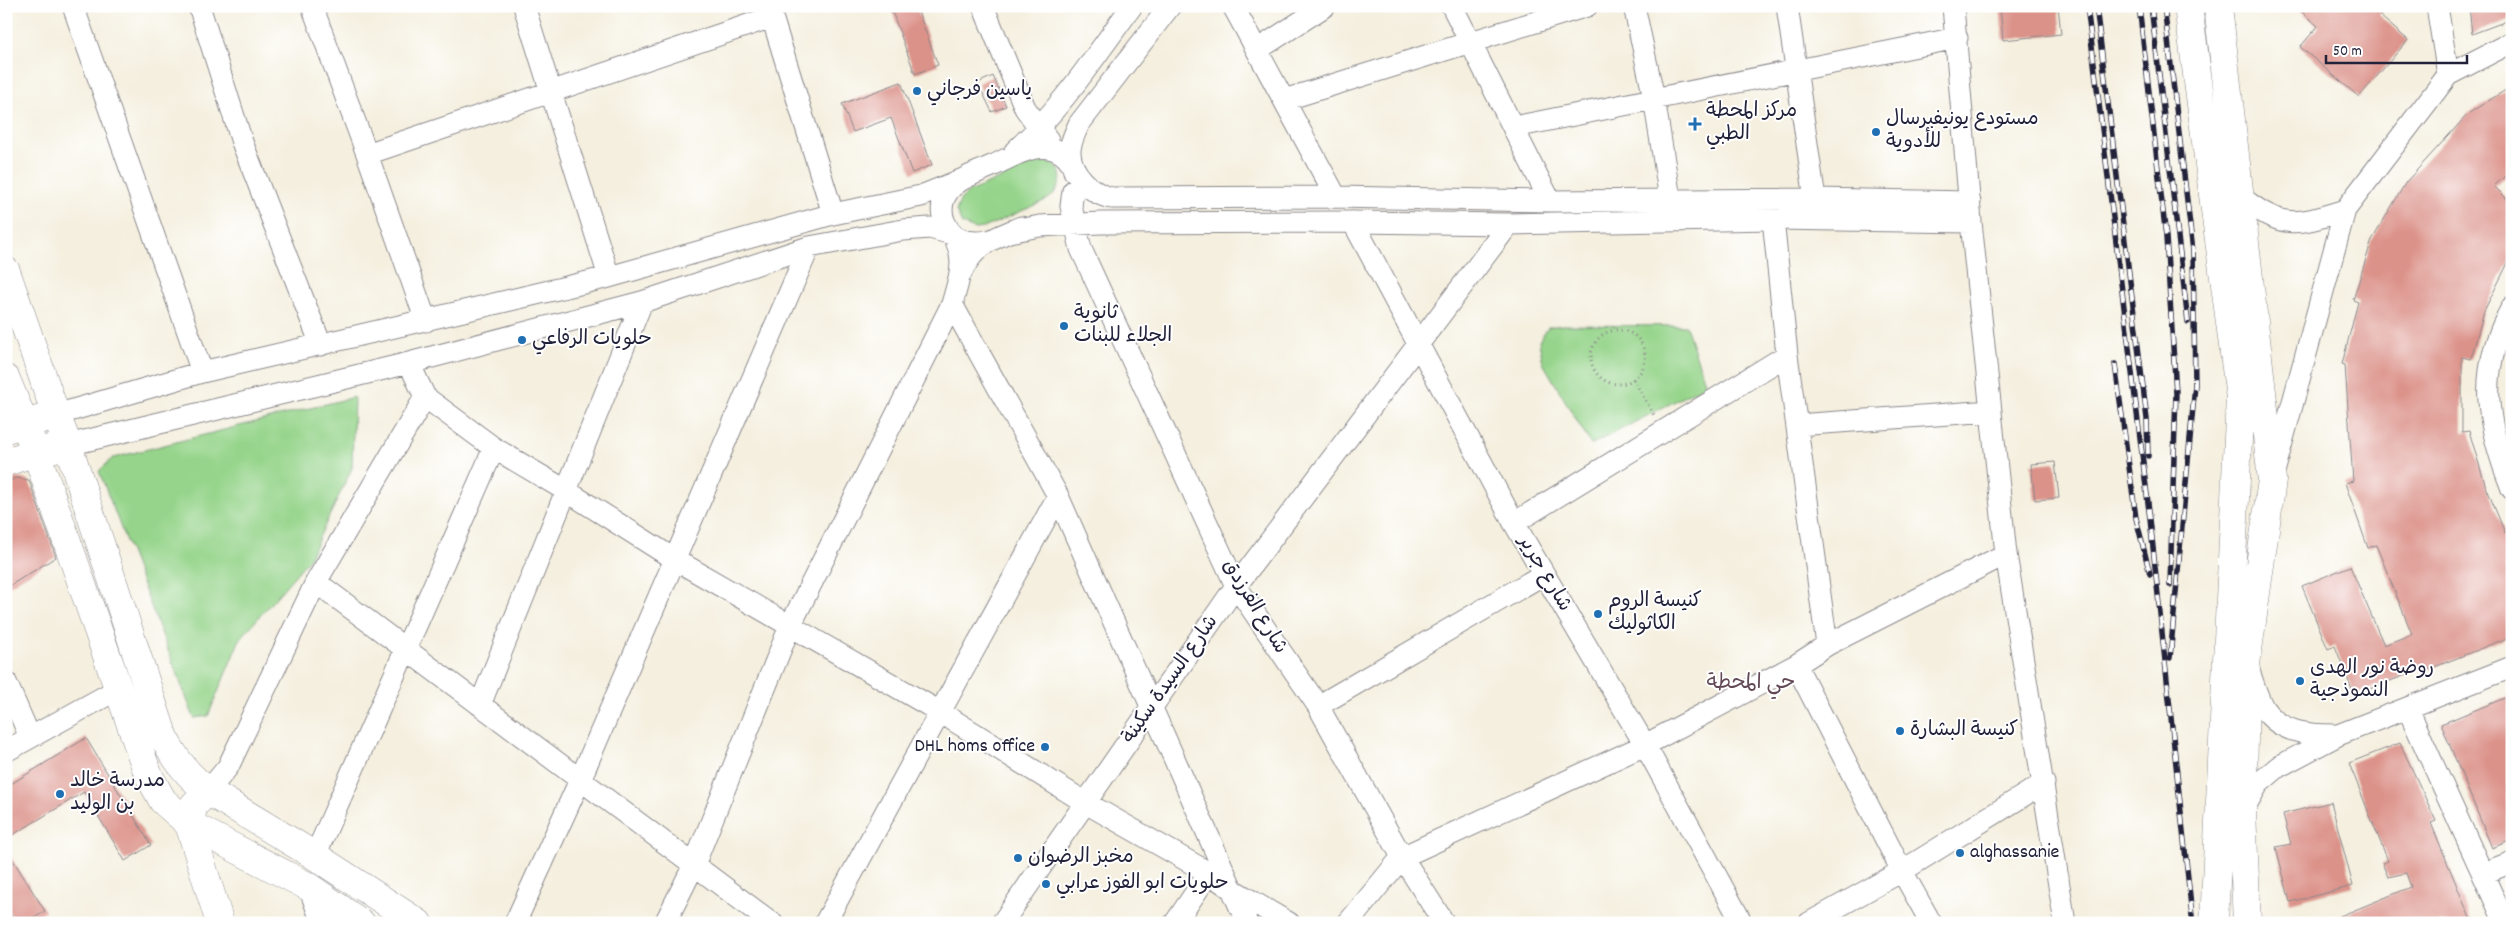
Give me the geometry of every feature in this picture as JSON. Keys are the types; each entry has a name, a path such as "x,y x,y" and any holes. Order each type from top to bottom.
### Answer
{"main road":[{"path":"2188,6 2240,398 2214,923"},
{"path":"2218,6 2242,198 2272,480 2246,664 2242,812 2247,923"},
{"path":"6,271 68,445 164,738 176,761 192,779 208,791 316,856 418,923"},
{"path":"6,379 15,426 36,452 148,774 163,801 189,824 309,887 361,923"},
{"path":"15,426 56,415"},
{"path":"6,462 36,452 68,445"},
{"path":"208,791 194,805 189,824 220,923"}],"street":[{"path":"73,6 202,372"},
{"path":"199,6 242,142 321,345"},
{"path":"312,6 426,321"},
{"path":"524,6 609,277"},
{"path":"983,6 1025,108 1039,129 1067,158 1090,189 1100,196 1112,198 1336,197 1550,202 1670,199 1815,199 1970,212"},
{"path":"1009,156 1039,129 1132,6"},
{"path":"1067,158 1079,124 1170,6"},
{"path":"1233,6 1336,197"},
{"path":"1257,50 1325,6"},
{"path":"1452,6 1550,202"},
{"path":"1284,100 1587,6"},
{"path":"1634,6 1654,98 1670,199"},
{"path":"1787,6 1815,199"},
{"path":"1953,6 1970,212 2006,554 2065,923"},
{"path":"2437,6 2448,76"},
{"path":"367,154 551,91 770,12 833,214"},
{"path":"1514,127 1957,38"},
{"path":"2272,480 2345,210 2448,76 2512,42"},
{"path":"1009,156 1024,134 1025,108"},
{"path":"56,415 202,372 609,277 833,214 921,196 961,180 1009,156 1038,147 1051,147 1067,158 1076,178 1071,206 1073,224 1081,250"},
{"path":"665,923 694,865 790,626 952,304 960,275 962,253 944,223 942,210 944,199 950,189 961,180"},
{"path":"960,275 973,251 988,242 1055,212 1066,203 1073,190"},
{"path":"2242,198 2262,214 2283,222 2312,220 2345,210"},
{"path":"1010,232 1040,226 1073,224 1353,222 1509,224 1773,219 1970,212"},
{"path":"1773,219 1787,355 1827,645"},
{"name":"شارع جرير","path":"1353,222 1514,523 1645,745 1742,923"},
{"name":"شارع السيدة سكينة","path":"1002,923 1236,586 1509,224"},
{"path":"1040,226 1056,228 1070,236 1081,250"},
{"path":"68,445 409,363 642,302 809,247 902,230 930,228 952,234 962,240 975,244 988,242"},
{"path":"515,923 580,780 809,247"},
{"name":"شارع الفرزدق","path":"1081,250 1236,586 1318,706 1402,857 1444,923"},
{"path":"480,705 642,302"},
{"path":"952,304 1058,496 1247,923"},
{"path":"2512,307 2500,327 2489,368 2489,414 2497,450 2512,489"},
{"path":"1514,523 1787,355"},
{"path":"409,363 425,397 494,448 565,490 674,559 940,712 1086,803 1209,873 1232,890 1288,923"},
{"path":"208,791 228,767 316,582 425,397"},
{"path":"1797,425 1991,411"},
{"path":"316,856 494,448"},
{"path":"825,923 1058,496"},
{"path":"1348,923 1402,857 1645,745 1796,665 1827,645 2006,554"},
{"path":"1318,706 1544,574"},
{"path":"316,582 772,923"},
{"path":"2246,664 2264,709 2285,728 2308,735 2338,735"},
{"path":"1796,665 1902,871 1931,923"},
{"path":"2242,812 2258,784 2278,767 2338,735 2512,667"},
{"path":"6,682 30,737"},
{"path":"6,751 118,689"},
{"path":"2408,709 2484,873 2505,923"},
{"path":"1809,923 1902,871 2044,783"},
{"path":"2484,873 2512,862"},
{"path":"1175,923 1209,873"},
{"path":"309,887 322,923"}],"path":[{"path":"1610,330 1628,331 1641,343 1645,361 1642,369 1633,379 1620,384 1611,383 1596,373 1592,366 1592,348 1602,334 1610,330"},
{"path":"1633,379 1663,431"}],"green space":[{"path":"1040,161 1049,162 1059,170 1060,181 1058,187 1048,199 984,228 975,229 962,224 956,211 961,199 969,192"},
{"path":"1562,325 1686,326 1706,385 1591,445 1543,363 1539,341 1548,327"},
{"path":"354,397 352,468 309,559 240,639 208,716 194,718 99,471 113,458"}],"building":[{"path":"890,6 916,6 938,65 915,74"},
{"path":"2000,6 2058,6 2061,34 2003,40"},
{"path":"2295,6 2387,6 2379,15 2408,40 2359,97 2300,47 2318,26"},
{"path":"2469,6 2512,6 2512,19 2472,34"},
{"path":"993,76 1006,106 992,112 978,83"},
{"path":"901,82 932,165 912,173 891,118 853,132 842,104"},
{"path":"2512,86 2512,170 2494,186 2512,204 2512,255 2484,311 2471,359 2462,357 2462,432 2469,431 2485,484 2505,533 2512,530 2512,636 2422,672 2421,669 2354,695 2335,646 2328,649 2302,586 2350,566 2384,645 2412,634 2376,545 2368,548 2345,483 2353,481 2345,365 2342,364 2358,302 2353,300 2372,240 2406,182 2469,113"},
{"path":"2055,462 2059,498 2035,500 2031,464"},
{"path":"16,478 29,480 56,557 6,588 6,482"},
{"path":"2512,695 2512,840 2492,848 2441,724"},
{"path":"86,738 151,845 125,861 84,792 6,839 6,787"},
{"path":"2400,743 2436,821 2431,823 2472,923 2323,923 2411,887 2406,873 2388,877 2382,863 2388,861 2349,763"},
{"path":"2331,802 2353,886 2290,902 2276,847 2291,844 2283,814"},
{"path":"6,849 45,911 26,923 16,923 6,907"}],"railway":[{"path":"2087,6 2150,519 2192,916"},
{"path":"2096,6 2147,419 2148,456"},
{"path":"2139,6 2166,237 2176,393 2170,585"},
{"path":"2151,6 2188,322"},
{"path":"2164,6 2193,251 2195,385 2170,658"},
{"path":"2115,364 2136,518 2150,574"}],"place":[{"name":"ياسين فرجاني","path":"917,91"},
{"name":"مركز المحطة الطبي","path":"1695,124"},
{"name":"مستودع يونيفيرسال للأدوية","path":"1876,132"},
{"name":"ثانوية الجلاء للبنات","path":"1064,326"},
{"name":"حلويات الرفاعي","path":"522,340"},
{"name":"كنيسة الروم الكاثوليك","path":"1598,614"},
{"name":"روضة نور الهدى النموذجية","path":"2300,681"},
{"name":"كنيسة البشارة","path":"1900,731"},
{"name":"DHL homs office","path":"1045,747"},
{"name":"مدرسة خالد بن الوليد","path":"60,794"},
{"name":"alghassanie","path":"1960,853"},
{"name":"مخبز الرضوان","path":"1018,858"},
{"name":"حلويات ابو الفوز عرابي","path":"1046,884"}],"district":[{"name":"حي المحطة","path":"1751,684"}]}
